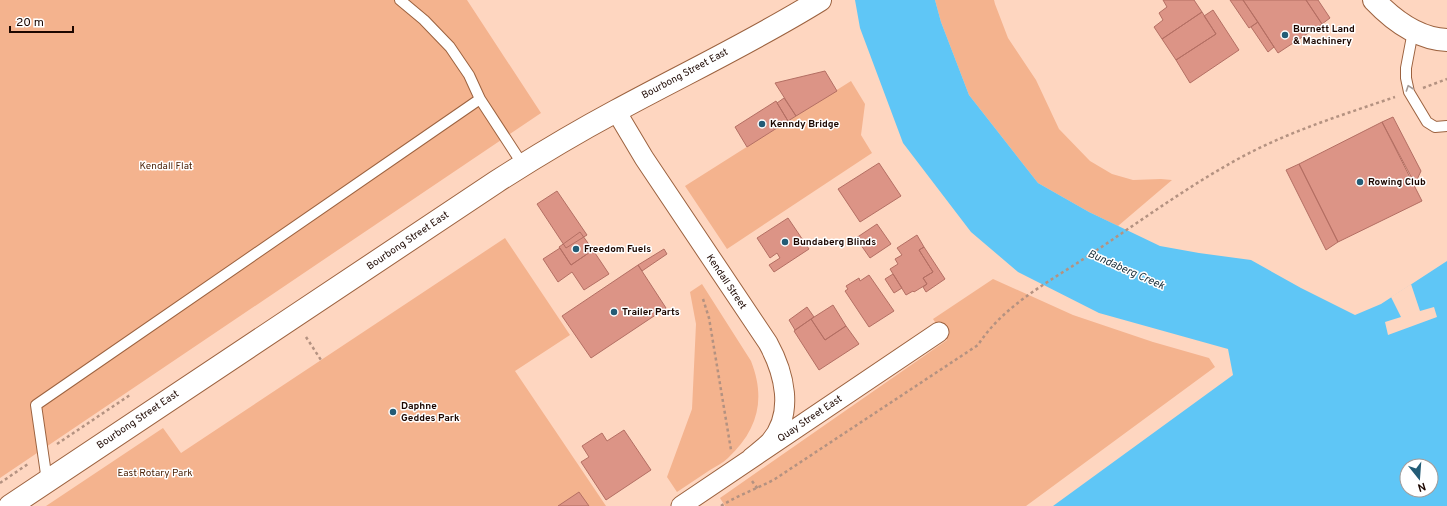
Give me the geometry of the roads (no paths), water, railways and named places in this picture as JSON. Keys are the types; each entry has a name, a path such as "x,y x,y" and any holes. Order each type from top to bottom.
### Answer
{"main road":[{"name":"Bourbong Street East","path":"10,506 553,146 750,40 820,0"},
{"path":"1374,0 1385,12 1413,31 1447,40"}],"street":[{"name":"Kendall Street","path":"616,111 644,158 776,358 785,392 784,412 779,427 770,441 751,458"},
{"name":"Quay Street East","path":"681,506 939,332"}],"lane":[{"path":"400,0 424,20 450,47 469,75 480,99 524,165"},
{"path":"1413,31 1406,68 1406,78 1409,92 1427,122 1435,127 1447,126"},
{"path":"47,482 36,405 480,99"}],"water":[{"name":"Bundaberg Creek","path":"855,0 935,0 941,22 969,95 1038,183 1089,212 1160,246 1251,260 1301,288 1355,315 1381,304 1447,261 1447,506 1053,506 1233,375 1228,349 1099,313 1018,272 971,232 903,143 860,28"}],"place":[{"name":"Burnett Land & Machinery","path":"1285,35"},
{"name":"Kenndy Bridge","path":"762,124"},
{"name":"Rowing Club","path":"1360,182"},
{"name":"Bundaberg Blinds","path":"785,242"},
{"name":"Freedom Fuels","path":"576,249"},
{"name":"Trailer Parts","path":"614,312"},
{"name":"Daphne Geddes Park","path":"393,412"}],"park label":[{"name":"Kendall Flat","path":"166,166"},
{"name":"East Rotary Park","path":"155,473"}]}
